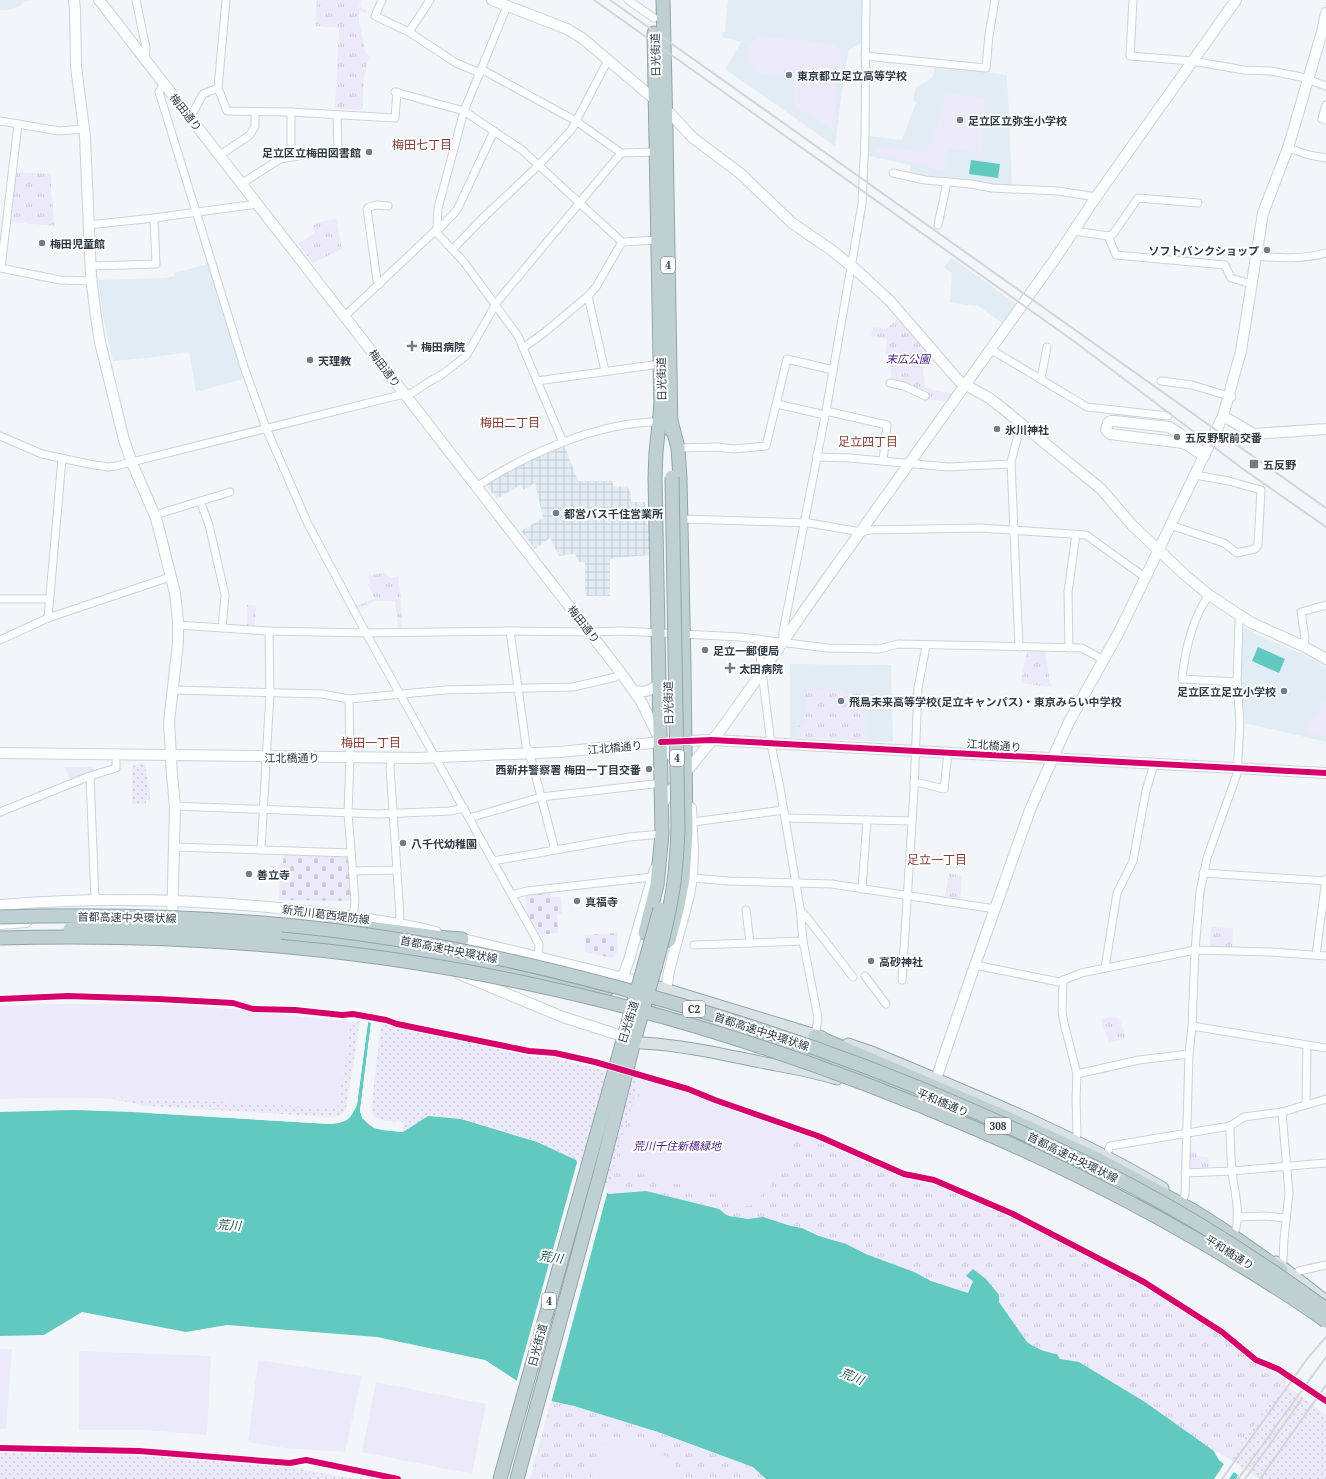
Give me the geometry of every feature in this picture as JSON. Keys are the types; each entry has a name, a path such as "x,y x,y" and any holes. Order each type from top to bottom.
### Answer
{"highway":[{"name":"日光街道","path":"654,0 654,18 661,104 657,152 661,405 668,477"},
{"name":"日光街道","path":"500,1479 598,1124 602,1091 629,1039 665,928 672,896 677,853 676,691 665,421 661,104 663,0"},
{"name":"4","path":"629,1039 669,940 680,893 685,856 685,741 681,518 678,448 665,421 661,405"},
{"name":"4","path":"629,1039 645,933 657,886 661,855 662,783 656,478 665,421"},
{"path":"0,916 59,909 134,909 242,914 332,923 408,932 435,937 462,939"},
{"name":"首都高速中央環状線","path":"0,916 109,916 219,920 302,927 384,937 428,944 542,968 667,1000 789,1038 875,1070 916,1086 1037,1139 1142,1192 1218,1236 1271,1270 1325,1308"},
{"path":"0,931 93,927 202,929 276,935 389,948 477,964 580,987 611,992"},
{"name":"首都高速中央環状線","path":"0,938 159,938 270,945 334,952 460,970 539,986 671,1019 733,1038 839,1074 896,1095 1007,1142 1076,1175 1212,1247 1300,1302 1326,1321"},
{"path":"389,948 430,962"},
{"path":"753,1034 940,1103 1099,1177 1171,1215 1245,1259 1300,1302"},
{"path":"815,1036 1021,1124 1099,1160 1145,1184 1194,1211 1258,1253 1290,1276 1325,1308"},
{"name":"日光街道","path":"517,1479 603,1163 625,1102 629,1039"},
{"path":"896,1099 940,1103"}],"main road":[{"name":"平和橋通り","path":"645,983 815,1036 832,1038 851,1045 936,1079 1024,1117 1106,1156 1183,1199 1234,1233 1294,1276 1325,1308"},
{"name":"平和橋通り","path":"640,1000 816,1053 879,1076 1013,1132 1096,1173 1165,1212 1325,1308"},
{"path":"629,1039 797,1069 832,1078 896,1099 1004,1145 1081,1181 1106,1184 1165,1212"}],"street":[{"path":"74,0 76,10 76,67 84,129 92,281 100,342 124,440 132,463 155,515 175,593 178,625 175,671 169,722 175,806 173,933 233,936 337,946 381,952 430,962 564,1017 629,1039"},
{"name":"梅田通り","path":"99,0 634,690 661,742 685,775 690,793 692,822 692,878 662,1006"},
{"path":"136,0 146,48 145,59"},
{"path":"226,0 218,88 227,111 291,112 394,118 396,92 464,111 522,150 622,242 658,240"},
{"path":"382,0 375,16 410,32 456,63 481,71 576,121 621,153 657,152"},
{"path":"410,32 430,0"},
{"path":"492,0 567,29 582,38 661,104 693,138 741,174 792,223 851,265 890,301 960,381 989,398 1101,489 1134,526 1185,575 1209,595 1259,627 1303,646 1326,659"},
{"path":"628,0 654,18"},
{"path":"783,642 783,632 834,370 862,204 865,137 866,0"},
{"path":"865,56 986,68 989,35 995,0"},
{"path":"1133,0 1130,56 1192,61 1244,70 1272,71 1301,77 1326,86"},
{"path":"662,806 667,795 685,775 762,672 1236,0"},
{"path":"507,6 464,111 438,208 436,230 464,262 518,336 563,442"},
{"path":"936,1079 1030,810 1069,722 1119,632 1146,578 1170,525 1205,455 1230,397 1241,351 1260,224 1265,204 1288,148 1322,32 1326,12"},
{"path":"453,249 486,215 539,165 572,129 608,60"},
{"path":"164,84 160,92 231,327 266,428 308,524 366,633 539,944 538,956"},
{"path":"190,118 203,94 218,88"},
{"path":"1326,105 1322,119 1326,120"},
{"path":"220,155 250,135 255,126 255,112"},
{"path":"291,112 291,157"},
{"path":"241,184 280,159 338,149 337,114"},
{"path":"0,121 59,131 84,129"},
{"path":"18,124 8,222 1,268 60,280 92,281"},
{"path":"345,316 436,230 440,228 457,210 494,131"},
{"path":"1288,148 1309,155 1326,158"},
{"path":"0,436 42,454 108,467 132,463 266,428 412,393 440,376 466,356 495,305 518,275 621,153"},
{"path":"893,172 925,180 971,184 992,188 1058,191 1096,197"},
{"path":"938,225 947,182"},
{"path":"1074,231 1108,236 1113,234 1138,198 1198,203"},
{"path":"88,225 197,213 257,204"},
{"path":"380,284 377,280 367,209 377,205 388,206"},
{"path":"91,266 156,264 154,218"},
{"path":"1108,236 1116,255 1225,265 1230,278 1251,284"},
{"path":"523,348 545,332 588,296 596,287 622,242"},
{"path":"1255,256 1283,258 1309,257 1326,252"},
{"path":"588,296 605,371"},
{"path":"1041,379 1047,347"},
{"path":"990,349 1087,406 1168,416"},
{"path":"678,448 717,447 734,449 766,446 787,359 834,370"},
{"path":"537,380 660,364"},
{"path":"1161,380 1192,385 1230,397"},
{"path":"890,383 904,386 925,396"},
{"path":"777,404 886,425 883,461"},
{"path":"1223,416 1254,434 1326,429"},
{"path":"1114,420 1169,427 1179,433 1205,455 1184,443 1110,434 1106,430 1107,426 1108,423 1114,420"},
{"path":"476,487 505,469 563,442 597,431 637,422 665,421"},
{"path":"1019,647 1011,464 1021,424"},
{"path":"816,457 849,458 948,467 1011,464"},
{"path":"48,618 62,459"},
{"path":"1170,525 1224,543 1237,553 1255,549 1258,545 1261,490 1229,481 1195,474"},
{"path":"155,515 230,492"},
{"path":"200,501 209,525 225,595 222,628"},
{"path":"681,518 804,523 861,532 869,530 951,528 1013,530 1086,535 1146,578"},
{"path":"1069,648 1068,592 1076,534"},
{"path":"0,640 48,618 170,577"},
{"path":"1209,595 1196,616 1186,652 1182,679 1237,682"},
{"path":"0,600 49,599"},
{"path":"1303,646 1305,638 1301,612 1326,606"},
{"path":"1183,1199 1189,1054 1200,892 1207,858 1238,768 1240,724 1237,682 1239,622 1241,616"},
{"path":"178,625 269,631 366,633 510,631 590,632 622,630 758,639 833,648 879,649 898,644 926,646 1082,648 1100,658 1101,663"},
{"path":"261,850 262,810 267,757 270,693 269,631"},
{"path":"510,631 529,753 555,850"},
{"path":"758,639 771,744 784,810 801,912 804,941 818,1018 815,1036"},
{"path":"902,980 912,821 918,688 926,646"},
{"path":"172,690 322,694 349,699 445,690 573,687 616,677 621,673"},
{"path":"634,690 638,692 645,692 653,688 660,681"},
{"path":"349,699 350,757 348,813 355,901 354,917"},
{"name":"江北橋通り","path":"0,753 435,758 560,752 661,742 712,740 1326,773"},
{"path":"914,783 944,789 948,752"},
{"path":"0,812 90,776 116,768 116,755"},
{"path":"392,758 390,767 400,923"},
{"path":"1105,968 1117,893 1133,861 1146,791 1154,764"},
{"path":"90,776 95,900"},
{"path":"469,818 541,797 662,783"},
{"path":"175,806 378,814 393,812 450,811 464,808"},
{"path":"692,822 784,810"},
{"path":"785,818 912,821"},
{"path":"862,889 867,820"},
{"path":"493,861 629,837 662,834"},
{"path":"175,847 351,853"},
{"path":"611,992 622,977 629,960 652,877 661,855"},
{"path":"352,871 397,870"},
{"path":"1203,872 1326,880 1316,955"},
{"path":"512,895 527,891 652,877"},
{"path":"692,878 729,881 832,884 908,894 995,909"},
{"name":"新荒川葛西堤防線","path":"0,905 95,900 174,901 246,905 354,917 400,923 645,983"},
{"path":"746,910 750,943"},
{"path":"801,912 805,915 853,977"},
{"name":"新荒川葛西堤防線","path":"0,924 38,922 172,923 248,927 378,941 513,967 640,1000"},
{"path":"694,945 804,941"},
{"path":"975,965 1059,982 1081,973 1195,950 1326,956"},
{"path":"865,976 886,1004"},
{"path":"1063,980 1062,1011 1077,1074 1077,1135 1074,1141"},
{"path":"1192,1026 1326,1048"},
{"path":"1306,1105 1308,1045"},
{"path":"1077,1074 1139,1060 1189,1054"},
{"path":"1106,1156 1110,1146 1230,1126 1245,1117 1282,1112 1326,1099"},
{"path":"1280,1265 1283,1261 1289,1193 1282,1112"},
{"path":"1230,1126 1232,1171 1237,1217 1237,1228 1234,1233"},
{"path":"1185,1173 1232,1171 1326,1163"},
{"path":"1237,1217 1264,1216 1286,1218"},
{"path":"1294,1276 1298,1271 1326,1265"}],"shaded area":[{"path":"0,0 35,0 23,2 20,6 8,10 0,10"},
{"name":"東京都立足立高等学校","path":"728,0 862,0 861,43 849,50 843,82 835,146 725,69 741,42 722,37 723,32 725,32"},
{"name":"足立区立弥生小学校","path":"935,66 1007,75 1012,185 993,186 927,177 910,173 911,165 868,156 869,136 902,140 916,103 913,99 916,87 928,81 933,76"},
{"path":"952,258 1016,304 1002,323 978,306 950,303 952,273 944,267"},
{"path":"208,264 230,332 243,379 196,392 189,352 113,361 103,316 98,280 165,278 174,276 175,273"},
{"name":"都営バス千住営業所","path":"564,444 578,481 612,481 614,487 627,486 631,493 631,502 645,502 646,524 650,525 650,555 613,558 610,560 610,596 585,595 584,562 578,562 575,554 559,556 550,538 535,549 521,531 543,518 535,483 524,490 520,485 497,499 485,484 507,471"},
{"name":"足立区立足立小学校","path":"1246,628 1326,667 1326,742 1245,723 1241,683 1243,629"},
{"name":"飛鳥未来高等学校(足立キャンパス)・東京みらい中学校","path":"790,664 891,665 893,742 790,737"}],"green space":[{"path":"317,0 361,0 359,7 367,10 366,13 359,11 359,23 366,53 369,56 364,77 362,110 335,108 339,28 315,26"},
{"path":"760,36 835,44 841,53 843,62 839,75 835,80 769,75 755,72 747,57 750,45"},
{"path":"794,82 837,85 834,131 795,106"},
{"path":"946,93 985,98 982,153 949,149 945,171 875,153 877,146 926,153 943,112 940,108"},
{"path":"15,172 51,174 51,192 55,226 12,222"},
{"path":"336,219 342,249 313,263 298,244 315,232 312,227 319,222"},
{"name":"末広公園","path":"898,319 934,361 923,369 925,387 953,394 947,401 928,400 927,394 892,380 889,358 885,355 887,339 871,337 873,327 886,329"},
{"path":"385,572 390,578 398,576 401,599 402,629 398,629 395,601 376,601 357,608 355,606 375,598 368,585 370,583 367,576"},
{"path":"247,605 256,606 255,626 247,626"},
{"path":"1027,650 1045,651 1051,687 1021,683"},
{"path":"806,690 844,691 844,693 864,694 866,739 798,737 798,726 805,725"},
{"path":"1326,697 1326,737 1305,732 1312,717 1317,715"},
{"path":"142,763 145,765 150,801 146,800 146,804 132,804 132,766"},
{"path":"65,767 93,767 94,771 70,780"},
{"path":"284,853 347,855 349,858 352,901 279,900 280,874 278,874 278,864 283,864"},
{"path":"949,873 962,876 960,900 945,896"},
{"path":"550,892 551,897 561,897 562,914 557,915 558,933 538,935 527,914 525,894"},
{"path":"1211,927 1233,928 1232,950 1210,949"},
{"path":"617,933 618,955 612,958 585,952 584,935"},
{"path":"47,1004 159,1004 209,1007 351,1022 338,1106 332,1108 208,1101 83,1098 0,1099 0,1006"},
{"path":"1111,1017 1119,1018 1126,1038 1109,1043 1101,1019"},
{"path":"360,1021 346,1109 340,1116 330,1117 150,1106 104,1098 338,1106 351,1022"},
{"name":"荒川千住新橋緑地","path":"381,1023 534,1057 550,1057 643,1080 622,1159 807,1135 901,1176 950,1189 980,1201 1153,1292 1209,1327 1326,1415 1326,1479 1260,1479 1219,1452 954,1248 609,1194 581,1171 537,1142 461,1119 428,1116 403,1132 403,1122 377,1118 371,1111"},
{"name":"荒川千住新橋緑地","path":"639,1079 684,1092 807,1135 901,1176 950,1189 980,1201 1153,1292 1209,1327 1260,1366 1267,1368 1287,1380 1230,1459 1219,1452 1214,1451 1145,1402 1079,1362 1060,1359 1057,1354 1041,1350 1027,1342 999,1302 999,1295 981,1275 973,1281 968,1293 801,1227 763,1218 738,1218 726,1214 719,1209 646,1191 609,1194 607,1192"},
{"path":"643,1080 684,1092 796,1132 787,1160 774,1182 751,1206 730,1204 731,1199 625,1169 622,1159"},
{"path":"1187,1151 1196,1152 1197,1156 1208,1157 1209,1171 1187,1172"},
{"path":"0,1349 12,1349 6,1429 0,1429"},
{"path":"79,1351 211,1356 207,1435 144,1430 79,1430"},
{"path":"258,1360 362,1376 345,1452 285,1448 248,1442"},
{"path":"376,1382 486,1404 472,1474 362,1452"},
{"path":"551,1401 574,1406 658,1432 753,1467 766,1479 530,1479"},
{"path":"619,1439 674,1459 676,1471 671,1479 591,1479 600,1445"},
{"path":"0,1453 133,1455 289,1467 355,1479 0,1479"}],"water":[{"path":"971,160 1000,164 998,178 969,174"},
{"path":"1258,647 1285,659 1279,673 1252,661"},
{"name":"荒川","path":"368,1022 371,1023 360,1111 367,1123 377,1129 403,1132 428,1116 461,1119 537,1142 576,1160 581,1171 609,1194 646,1191 719,1209 729,1216 748,1219 763,1217 802,1228 819,1236 846,1244 866,1254 914,1272 931,1281 968,1293 973,1281 966,1276 973,1269 986,1279 999,1295 999,1302 1027,1342 1041,1350 1057,1354 1060,1359 1079,1362 1145,1402 1214,1451 1219,1460 1243,1479 766,1479 753,1467 658,1432 574,1406 551,1401 537,1394 485,1360 377,1337 227,1325 186,1332 82,1312 44,1335 0,1336 0,1112 74,1110 330,1124 340,1122 344,1121 350,1116 357,1105"}],"pier":[{"path":"366,1022 368,1022 357,1104 351,1116 347,1120 330,1124 149,1113 150,1111 330,1122 346,1119 350,1115 355,1104"},
{"path":"371,1023 373,1023 362,1111 364,1117 374,1126 403,1130 403,1132 374,1128 362,1118 360,1111"},
{"path":"578,1159 583,1170 608,1190 551,1403 536,1396 516,1383"},
{"path":"1214,1451 1216,1451 1220,1459 1245,1479 1236,1479 1238,1475 1234,1472 1229,1479 1214,1479 1224,1464 1219,1460"}],"railway":[{"path":"594,0 1075,342 1243,469 1326,527"},
{"path":"610,0 1326,508"},
{"path":"1222,1479 1307,1359 1326,1337"},
{"path":"1238,1479 1326,1357"},
{"path":"1260,1479 1326,1385"},
{"path":"1245,1479 1302,1399"}],"cycle path":[{"path":"661,742 712,740 1326,773"},
{"path":"0,999 68,996 158,999 233,1003 253,1009 295,1010 342,1015 353,1014 529,1051 555,1053 595,1062 688,1089 818,1136 904,1174 934,1180 1013,1214 1144,1282 1222,1332 1256,1360 1278,1369 1326,1401"},
{"path":"0,1448 139,1451 290,1463 306,1460 398,1479"}],"place":[{"name":"東京都立足立高等学校","path":"789,75"},
{"name":"足立区立弥生小学校","path":"960,120"},
{"name":"足立区立梅田図書館","path":"369,152"},
{"name":"梅田児童館","path":"42,243"},
{"name":"ソフトバンクショップ","path":"1267,250"},
{"name":"梅田病院","path":"412,346"},
{"name":"天理教","path":"310,360"},
{"name":"氷川神社","path":"997,429"},
{"name":"五反野駅前交番","path":"1177,437"},
{"name":"五反野","path":"1254,464"},
{"name":"都営バス千住営業所","path":"556,513"},
{"name":"足立一郵便局","path":"705,650"},
{"name":"太田病院","path":"730,668"},
{"name":"足立区立足立小学校","path":"1284,691"},
{"name":"飛鳥未来高等学校(足立キャンパス)・東京みらい中学校","path":"841,701"},
{"name":"西新井警察署 梅田一丁目交番","path":"649,769"},
{"name":"八千代幼稚園","path":"403,843"},
{"name":"善立寺","path":"249,874"},
{"name":"真福寺","path":"577,901"},
{"name":"高砂神社","path":"871,961"}],"district":[{"name":"梅田七丁目","path":"422,144"},
{"name":"梅田二丁目","path":"510,422"},
{"name":"足立四丁目","path":"868,441"},
{"name":"梅田一丁目","path":"371,742"},
{"name":"足立一丁目","path":"937,859"}]}
